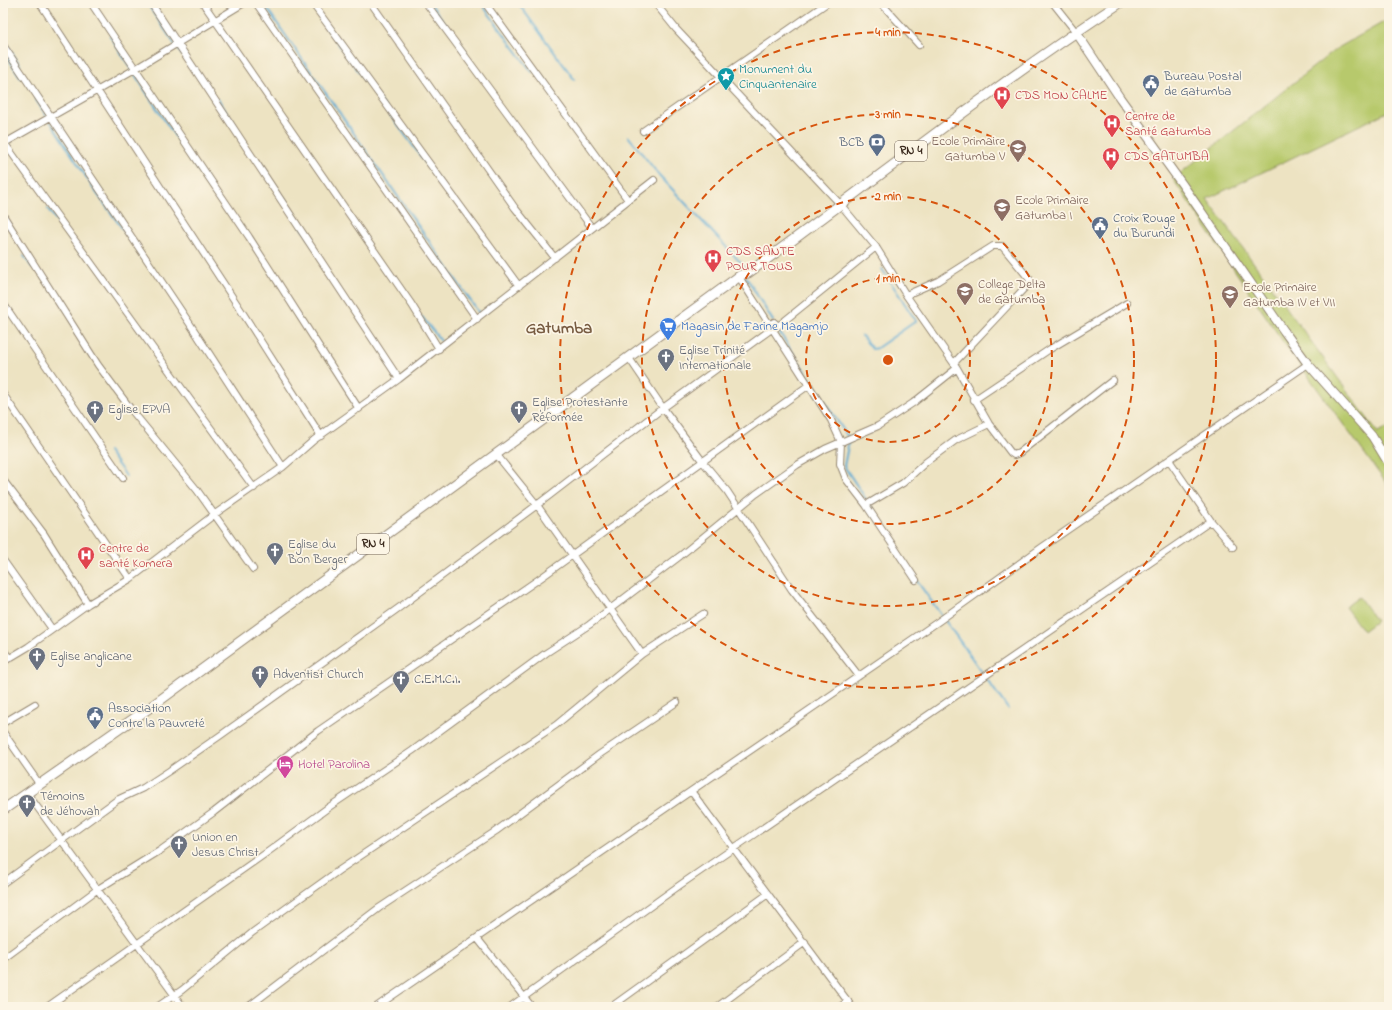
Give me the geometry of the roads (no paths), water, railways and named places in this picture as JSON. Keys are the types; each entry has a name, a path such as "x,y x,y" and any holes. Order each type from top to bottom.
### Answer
{"main road":[{"name":"RN 4","path":"3,810 158,701 739,277 748,273 841,205 966,110 1076,32 1120,3"},
{"path":"1076,32 1120,98 1308,364 1372,436 1389,464"}],"street":[{"path":"40,3 244,315 321,436"},
{"path":"91,3 248,237 359,409"},
{"path":"151,3 400,379"},
{"path":"203,3 412,306 439,349"},
{"path":"244,3 135,69 3,143 254,488"},
{"path":"256,3 477,319"},
{"path":"312,3 519,286"},
{"path":"371,3 511,201 555,258"},
{"path":"426,3 592,228"},
{"path":"485,3 628,200"},
{"path":"655,3 676,29 841,205 876,248 906,296 955,366 988,424 1010,454 1014,455 1113,380"},
{"path":"643,131 826,3"},
{"path":"881,3 920,45"},
{"path":"1053,3 1076,32"},
{"path":"3,45 186,318 283,467"},
{"path":"3,662 88,604 130,579 216,514 283,467 321,436 439,349 654,180"},
{"path":"3,215 98,365 133,412 216,514 253,569"},
{"path":"46,1007 611,609 680,556 738,508 797,465 846,439 878,426 913,403 955,366 1031,281 1002,246 999,245 938,281 906,296"},
{"path":"3,883 117,800 143,788 221,735 537,505 772,325 778,326 876,248"},
{"path":"739,277 772,325 831,420 846,439"},
{"path":"3,303 123,478"},
{"path":"974,400 1075,333 1126,303"},
{"path":"629,358 663,408 703,462 727,491 792,590 859,676"},
{"path":"376,1007 939,621 1041,548 1308,364"},
{"path":"3,959 98,889 161,850 214,812 318,731 571,556 809,385"},
{"path":"3,394 130,579"},
{"path":"868,504 903,483 917,469 956,440 988,424"},
{"path":"846,439 840,464 846,479 868,504 916,580"},
{"path":"496,454 537,505 571,556 611,609 642,654"},
{"path":"1169,460 1233,547"},
{"path":"3,480 44,534 88,604"},
{"path":"510,1007 734,847 1212,520"},
{"path":"3,560 52,629"},
{"path":"158,1007 253,932 338,871 556,725 642,654 703,614"},
{"path":"3,649 9,658"},
{"path":"248,1007 379,908 496,831 600,754 677,702"},
{"path":"3,723 35,704"},
{"path":"3,732 40,785"},
{"path":"692,791 852,1007"},
{"path":"27,794 62,839 136,944 183,1007"},
{"path":"611,1007 768,894"},
{"path":"477,938 525,996 532,1007"},
{"path":"717,1007 805,942"},
{"path":"840,1007 848,1001"}],"waterway":[{"path":"44,3 82,62"},
{"path":"147,3 182,55"},
{"path":"263,3 479,313"},
{"path":"430,3 467,53"},
{"path":"481,3 532,72"},
{"path":"518,3 574,79"},
{"path":"326,27 444,188"},
{"path":"110,36 197,169 205,176"},
{"path":"3,39 20,65"},
{"path":"3,50 21,78"},
{"path":"35,98 96,192 127,235"},
{"path":"218,99 235,125"},
{"path":"3,136 7,141"},
{"path":"628,136 659,175 744,266"},
{"path":"261,164 279,192"},
{"path":"282,196 316,249"},
{"path":"48,209 81,254"},
{"path":"24,256 32,267"},
{"path":"862,336 872,349 877,348 916,321 882,269"},
{"path":"746,277 773,321"},
{"path":"3,309 6,313"},
{"path":"422,317 441,341"},
{"path":"776,327 848,437"},
{"path":"849,441 844,466 877,516"},
{"path":"108,451 126,476"},
{"path":"917,581 1008,709"},
{"path":"47,616 51,622"}],"place":[{"name":"Monument du Cinquantenaire","path":"726,91"},
{"name":"Bureau Postal de Gatumba","path":"1151,98"},
{"name":"CDS MON CALME","path":"1002,110"},
{"name":"Centre de Santé Gatumba","path":"1112,138"},
{"name":"BCB","path":"877,157"},
{"name":"Ecole Primaire Gatumba V","path":"1018,163"},
{"name":"CDS GATUMBA","path":"1111,171"},
{"name":"Ecole Primaire Gatumba I","path":"1002,222"},
{"name":"Croix Rouge du Burundi","path":"1100,240"},
{"name":"CDS SANTE POUR TOUS","path":"713,273"},
{"name":"College Delta de Gatumba","path":"965,306"},
{"name":"Ecole Primaire Gatumba IV et VII","path":"1230,309"},
{"name":"Magasin de Farine Magamjo","path":"668,341"},
{"name":"Eglise Trinité Internationale","path":"666,372"},
{"name":"Eglise EPVA","path":"95,424"},
{"name":"Eglise Protestante Réformée","path":"519,424"},
{"name":"Eglise du Bon Berger","path":"275,566"},
{"name":"Centre de santé Komera","path":"86,570"},
{"name":"Eglise anglicane","path":"37,671"},
{"name":"Adventist Church","path":"260,689"},
{"name":"C.E.M.C.I.","path":"401,694"},
{"name":"Association Contre la Pauvreté","path":"95,730"},
{"name":"Hotel Parolina","path":"285,779"},
{"name":"Témoins de Jéhovah","path":"27,818"},
{"name":"Union en Jesus Christ","path":"179,859"}],"district":[{"name":"Gatumba","path":"559,328"}]}
